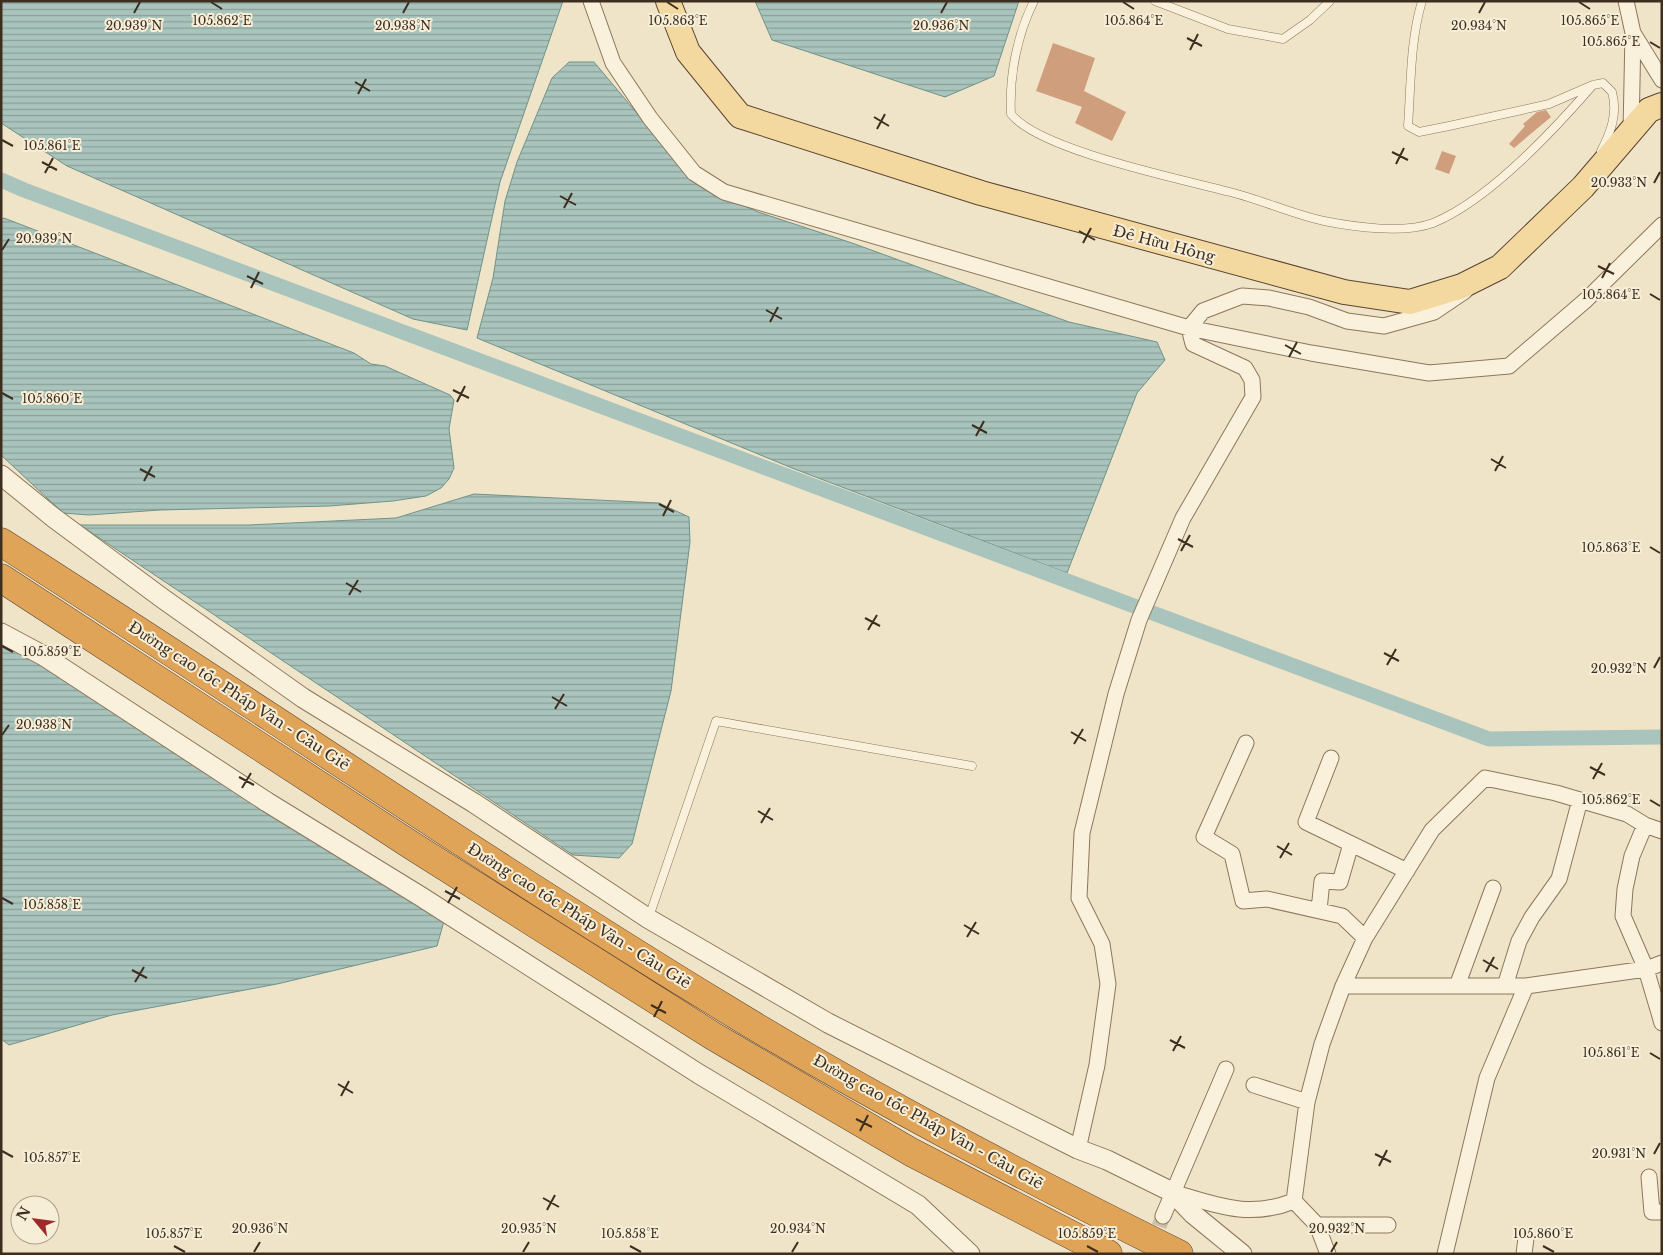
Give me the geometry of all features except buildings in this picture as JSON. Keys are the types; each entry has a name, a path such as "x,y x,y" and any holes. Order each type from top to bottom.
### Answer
{"highway":[{"name":"Đường cao tốc Pháp Vân - Cầu Giẽ","path":"1,542 176,654 380,789 724,1008 921,1121 1179,1254"},
{"name":"Đường cao tốc Pháp Vân - Cầu Giẽ","path":"1,578 444,867 712,1036 911,1152 1108,1254"}],"main road":[{"name":"Đê Hữu Hồng","path":"668,1 688,52 740,116 981,193 1344,292 1410,302 1471,282 1500,267 1583,187 1649,110 1662,105"}],"street":[{"path":"591,1 613,63 650,118 694,173 724,192 1189,328 1311,353 1430,373 1509,366 1586,300 1662,225"},
{"path":"1626,1 1633,33 1631,131"},
{"path":"1633,33 1662,80"},
{"path":"1189,328 1203,312 1242,296 1269,298 1309,307 1347,321 1384,326 1434,312 1463,294 1471,282"},
{"path":"1078,1149 1097,1065 1108,984 1102,944 1079,898 1082,833 1116,694 1139,620 1183,518 1254,397 1252,380 1245,368 1193,344 1189,328"},
{"path":"1,475 54,518 162,598 303,698 474,803 649,919 828,1023 1078,1149 1107,1160 1172,1192 1230,1209 1249,1211 1274,1209 1294,1201"},
{"path":"1,633 44,656 268,802 420,896 699,1074 909,1200 970,1254"},
{"path":"1246,743 1204,837 1232,854 1243,900 1267,899 1342,916 1365,938"},
{"path":"1331,758 1306,822 1407,871"},
{"path":"1294,1201 1307,1102 1322,1044 1343,986 1365,938 1432,830 1485,778 1580,800 1626,814 1645,825 1662,831"},
{"path":"1505,986 1519,940 1532,917 1559,879 1580,800"},
{"path":"1645,825 1628,872 1624,889 1623,916 1646,969 1662,1024"},
{"path":"1319,910 1322,881 1340,882 1352,844"},
{"path":"1457,986 1493,888"},
{"path":"1343,986 1526,986 1569,978 1646,969 1662,963"},
{"path":"1446,1254 1487,1078 1526,986"},
{"path":"1163,1216 1226,1069"},
{"path":"1254,1085 1307,1102"},
{"path":"1649,1177 1652,1212 1662,1212"},
{"path":"1172,1192 1193,1214 1242,1254"},
{"path":"1294,1201 1317,1225 1328,1254"},
{"path":"1317,1225 1388,1225"},
{"path":"1524,1254 1526,1238"}],"lane":[{"path":"1034,1 1020,36 1014,60 1011,114 1018,123 1078,150 1163,175 1231,192 1325,221 1389,228 1412,228 1433,223 1488,189 1553,128 1593,85"},
{"path":"1155,1 1228,29 1283,39 1310,20 1330,1"},
{"path":"1422,1 1416,28 1408,126 1412,130 1419,132 1450,126 1549,104 1593,85 1603,84 1610,87 1614,97 1611,130 1583,187"},
{"path":"649,919 716,721 972,766"}],"water":[{"path":"1,1 563,1 500,182 467,330 413,319 67,166 1,123"},
{"path":"755,1 1019,1 994,76 945,97 772,40"},
{"path":"569,62 594,62 687,173 714,192 758,212 852,243 1069,322 1157,342 1165,360 1137,393 1067,573 792,468 477,338 493,278 505,201 517,162 552,78"},
{"path":"4,218 354,353 371,364 385,366 450,395 454,400 449,429 454,468 449,479 441,488 426,496 393,501 329,506 160,510 89,515 63,513 1,455 1,219"},
{"path":"474,494 659,503 689,517 690,542 671,691 632,844 619,858 573,855 80,525 249,525 396,518"},
{"path":"1,640 49,665 197,768 444,921 437,946 277,984 112,1015 9,1045 1,1039"}],"waterway":[{"path":"1,180 1489,739 1662,737"}],"tunnel":[{"path":"1151,1248 1163,1216"}]}
